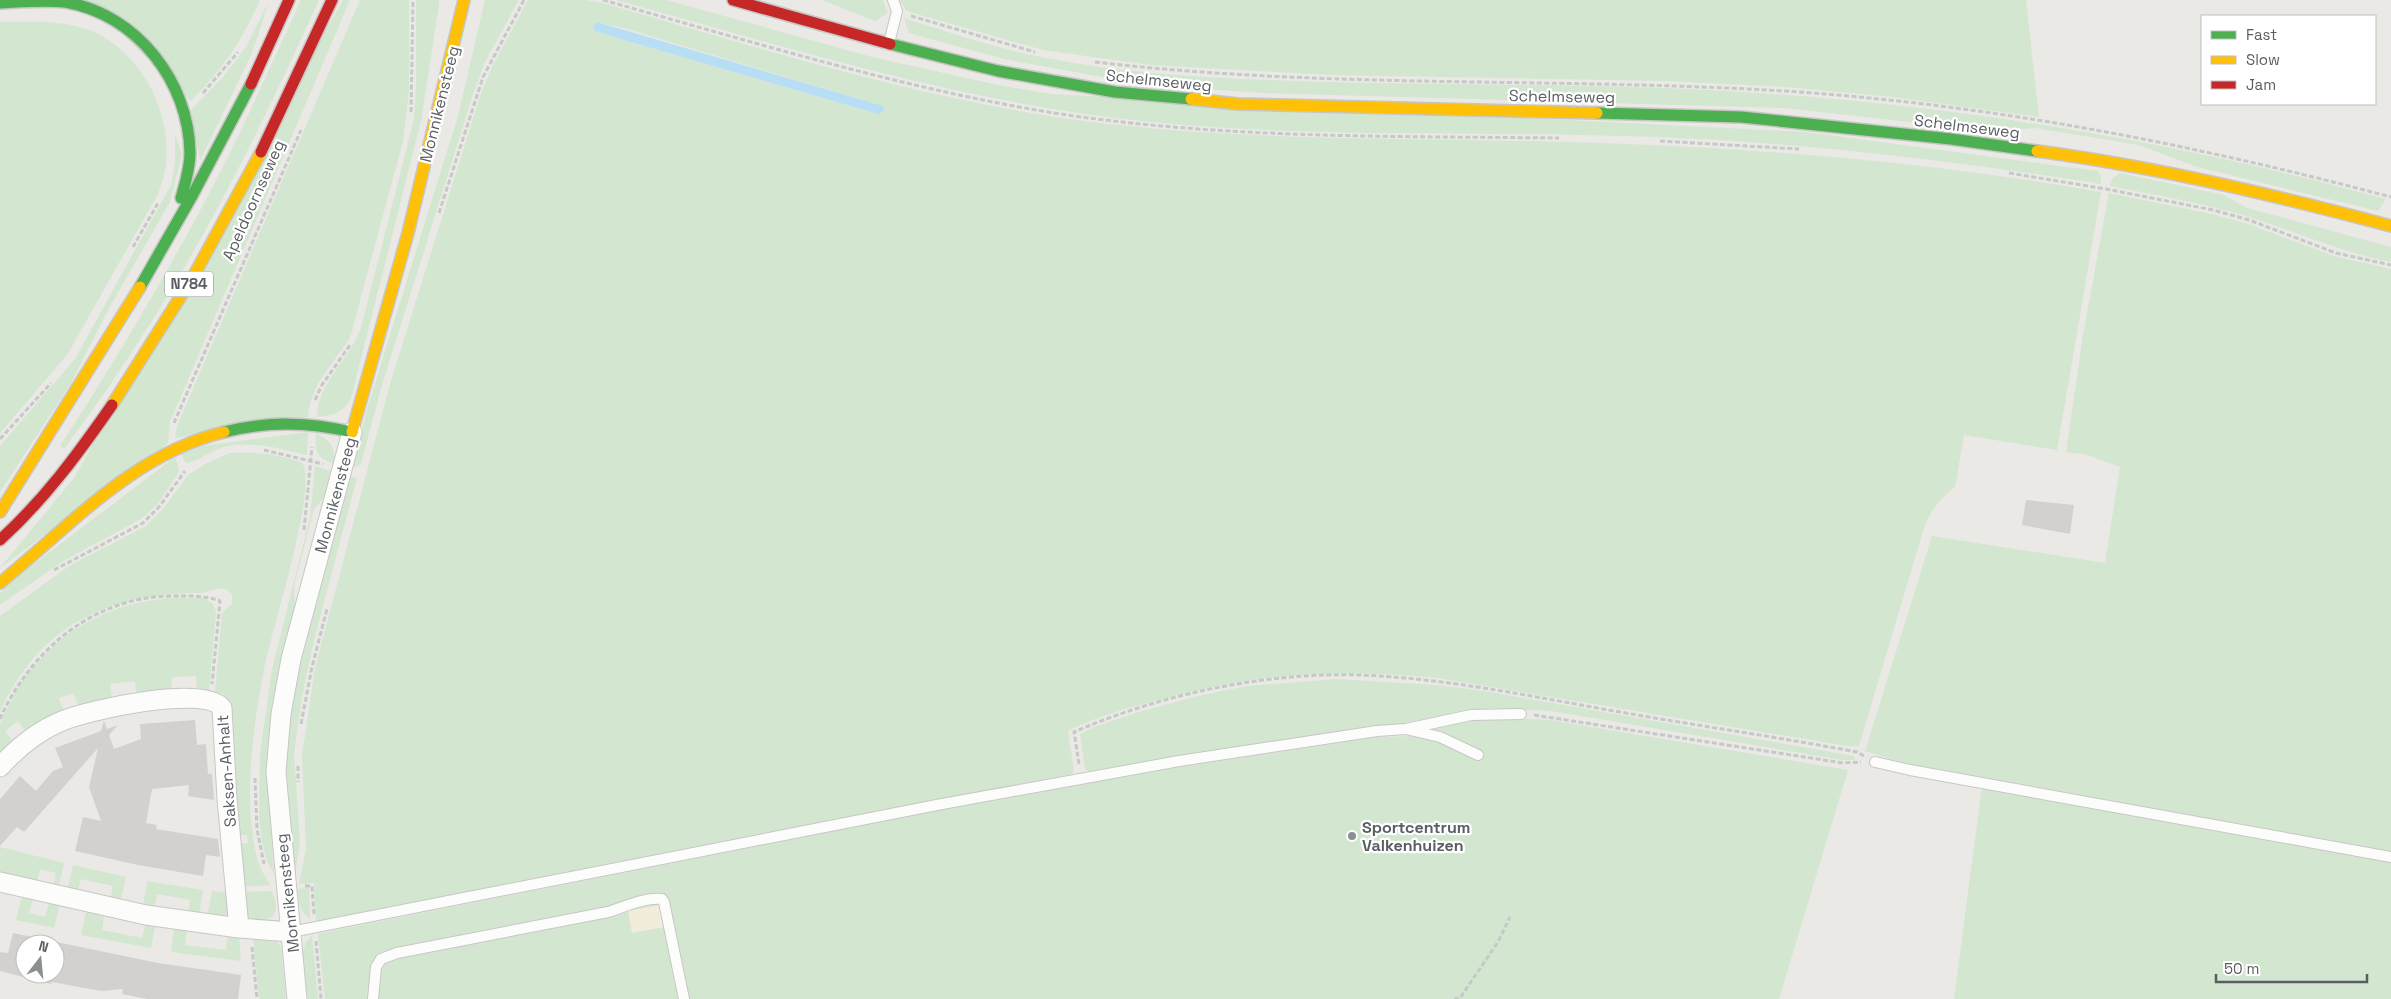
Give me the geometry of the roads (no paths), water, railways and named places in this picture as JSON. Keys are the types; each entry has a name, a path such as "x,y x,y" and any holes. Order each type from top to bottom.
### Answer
{"main road":[{"path":"0,3 38,0 62,1 97,10 114,18 139,37 158,59 172,84 184,113 190,145 189,164 171,233"},
{"name":"N784","path":"0,512 24,470 81,384 171,233 228,132 289,0"},
{"name":"Apeldoornseweg","path":"0,540 37,504 81,447 160,332 202,262 267,140 332,0"},
{"name":"Monnikensteeg","path":"352,432 408,233 464,0"},
{"name":"Schelmseweg","path":"733,0 889,44 998,71 1115,92 1238,104 1741,117 1951,139 2111,161 2293,200 2391,226"},
{"path":"0,582 126,477 175,448 223,433 270,424 313,424 352,432"}],"street":[{"name":"Monnikensteeg","path":"298,999 276,772 281,714 291,659 352,432"},
{"name":"Saksen-Anhalt","path":"0,767 32,737 62,721 88,711 112,706 172,699 212,700 222,708 227,799 245,929"},
{"path":"0,882 146,915 245,929 291,932"}],"lane":[{"path":"889,44 897,11 893,0"},
{"path":"291,932 951,802 1179,762 1377,731 1406,729 1471,715 1521,714"},
{"path":"1406,729 1440,738 1478,755"},
{"path":"1875,762 1910,770 2391,857"},
{"path":"373,999 376,967 382,960 396,953 608,912 628,904 657,898 662,899 664,902 684,999"}],"water":[{"path":"597,22 883,106 884,111 878,114 595,31 593,26"}],"place":[{"name":"Sportcentrum Valkenhuizen","path":"1352,836"}]}
